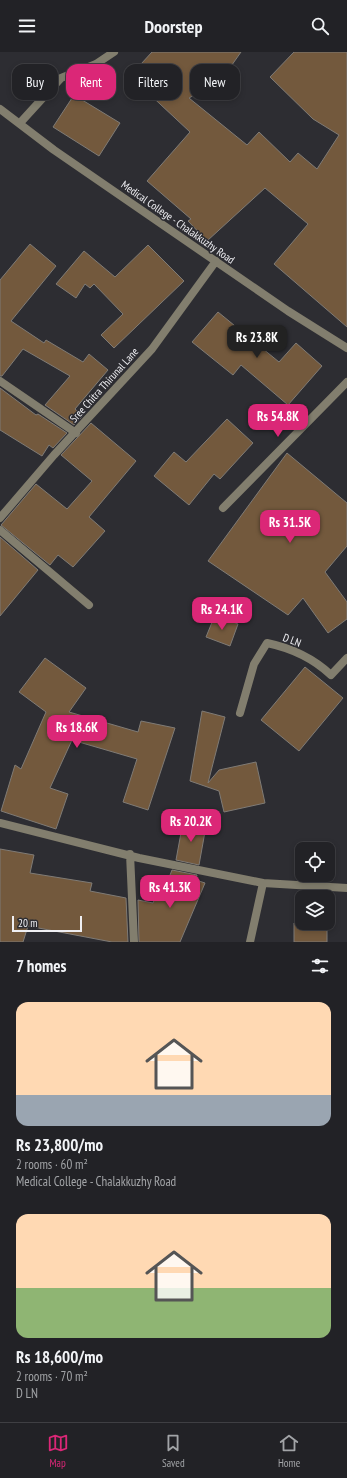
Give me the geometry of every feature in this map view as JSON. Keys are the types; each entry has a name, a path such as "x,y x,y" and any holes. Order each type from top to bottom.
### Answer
{"street":[{"path":"20,123 61,78 96,64 114,52"},
{"name":"Medical College - Chalakkuzhy Road","path":"0,109 54,150 288,311 347,348"},
{"name":"Sree Chitra Thirunal Lane","path":"0,518 152,348 216,261"},
{"path":"0,381 76,433"},
{"path":"223,508 347,382"},
{"path":"0,530 89,605"},
{"name":"D LN","path":"240,713 254,664 267,644 282,646 318,663 331,675 347,658"},
{"path":"0,823 130,854 263,883 347,888"},
{"path":"130,854 134,942"},
{"path":"250,942 263,883"}],"building":[{"path":"152,52 241,52 233,64 190,64 190,100 247,145 259,132 290,162 298,153 317,169 339,135 313,119 270,77 294,52 347,52 347,327 274,264 308,224 265,188 207,241 188,221 191,219 147,181 190,132 156,100 182,100 182,64 141,64"},
{"path":"71,100 82,100 120,123 99,156 53,127"},
{"path":"30,244 56,266 11,321 44,343 46,340 83,362 89,354 108,370 75,409 83,416 74,425 45,405 70,376 23,349 2,376 0,376 0,280"},
{"path":"148,245 184,281 114,348 101,335 123,314 94,284 90,288 85,284 76,298 56,284 84,251 115,277"},
{"path":"218,312 279,362 296,343 322,366 288,405 241,365 233,375 192,342"},
{"path":"0,388 36,415 38,414 67,433 53,448 49,445 42,456 0,430"},
{"path":"227,419 253,443 220,479 214,474 189,505 154,476 174,452 186,462"},
{"path":"91,423 136,461 89,517 105,531 73,567 58,555 50,565 1,525 36,484 67,509 92,481 61,455"},
{"path":"287,453 347,503 347,546 325,572 347,602 347,619 328,633 303,598 288,615 208,561"},
{"path":"0,537 38,570 0,616"},
{"path":"215,615 238,624 230,646 206,637"},
{"path":"45,658 86,688 69,712 138,732 141,721 175,728 148,810 123,802 137,759 72,740 50,788 68,794 56,829 1,811 15,765 21,769 46,712 19,692"},
{"path":"305,667 343,698 299,751 261,720"},
{"path":"202,711 225,717 208,783 219,770 256,762 265,803 224,812 219,791 190,781"},
{"path":"183,822 206,826 199,865 176,860"},
{"path":"0,849 34,855 30,873 92,883 90,891 126,898 128,942 112,942 28,926 23,942 0,942"},
{"path":"172,870 197,875 196,880 205,883 180,942 139,942 138,900 153,903 158,891 163,893"},
{"path":"294,923 295,930 327,930 327,942 294,942"}]}
